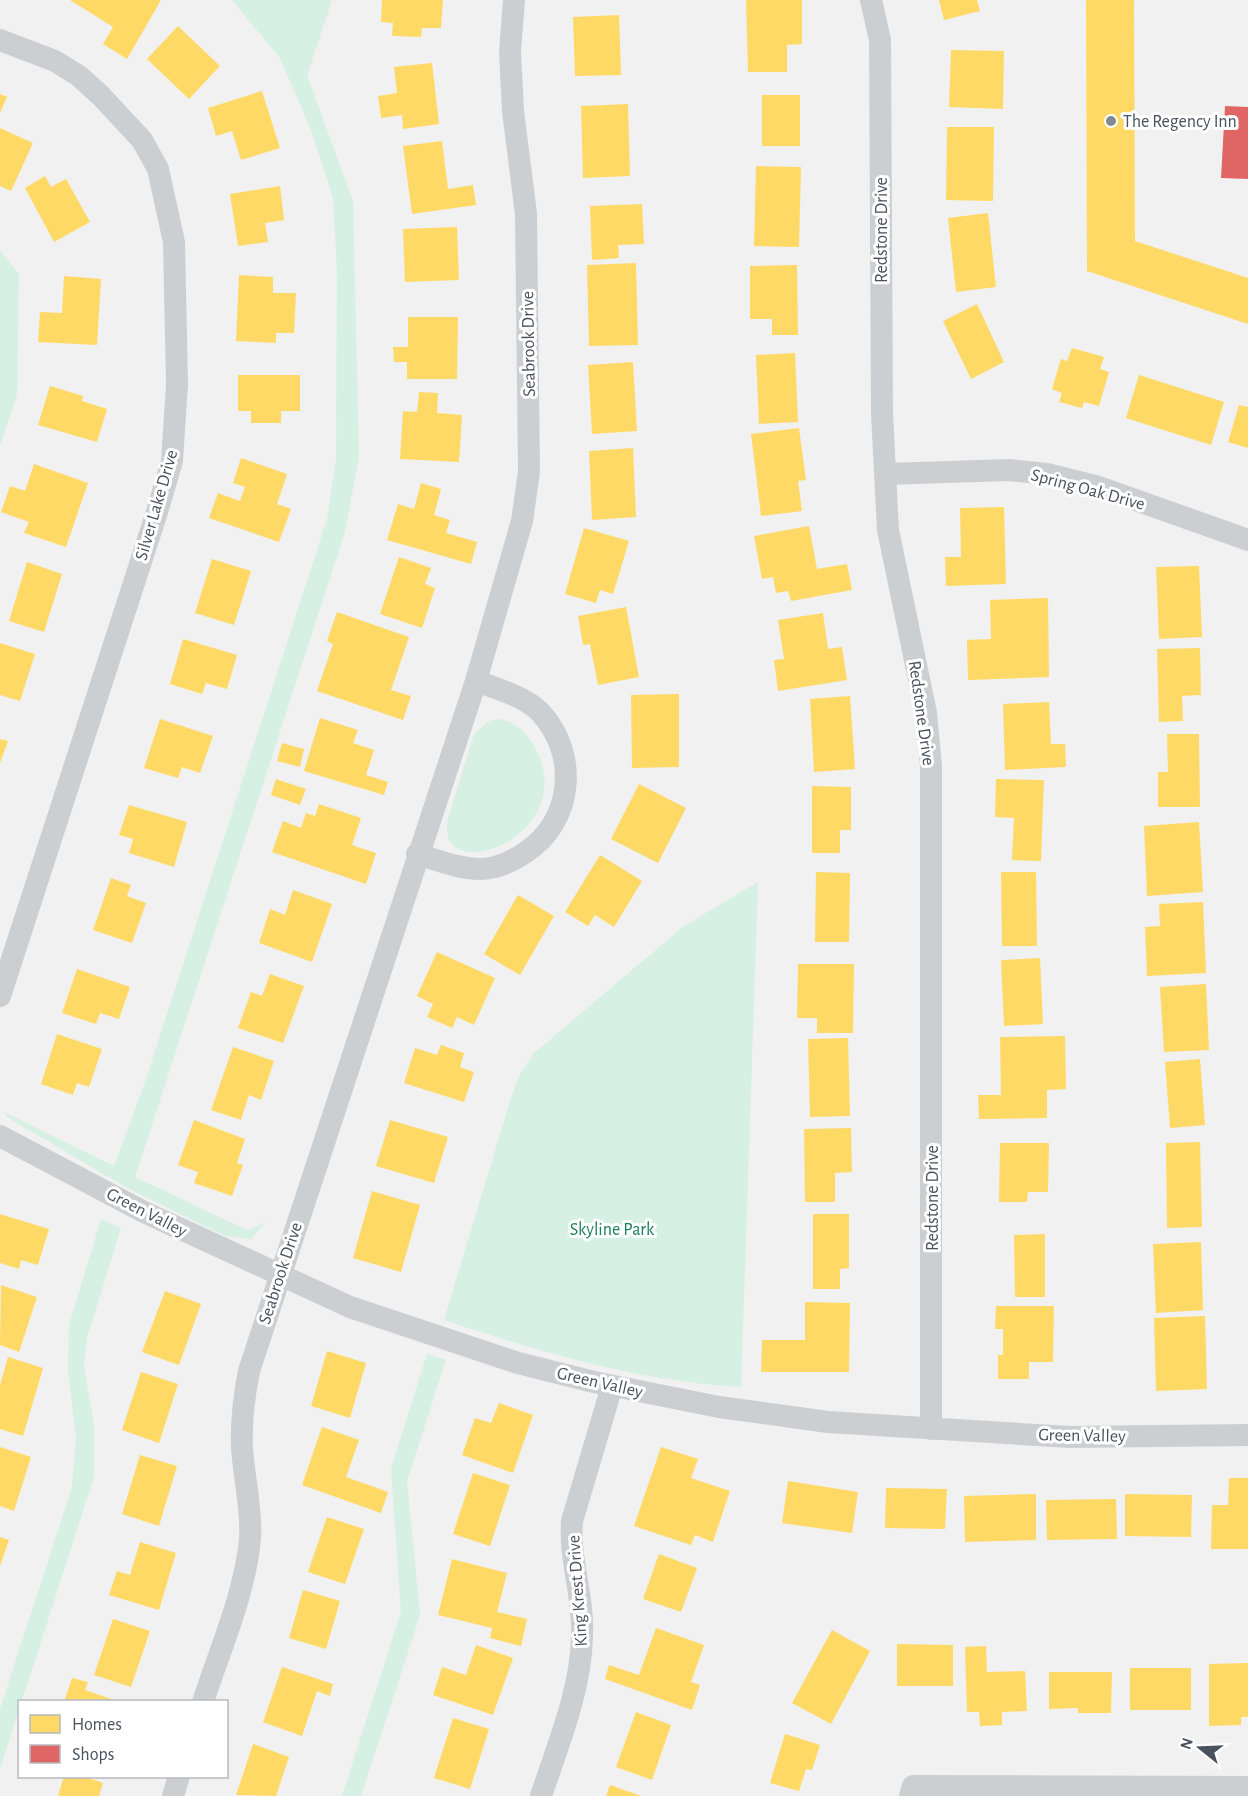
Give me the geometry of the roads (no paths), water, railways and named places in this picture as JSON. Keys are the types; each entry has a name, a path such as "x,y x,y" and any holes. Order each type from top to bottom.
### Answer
{"street":[{"name":"Seabrook Drive","path":"203,1700 238,1594 247,1558 251,1511 242,1449 243,1405 249,1371 417,854 476,681 520,530 529,472 526,214 513,111 510,52 514,0"},
{"name":"Redstone Drive","path":"871,0 880,40 882,414 888,530 926,713 931,766 931,1429"},
{"name":"Silver Lake Drive","path":"0,40 56,61 78,76 101,96 142,140 158,169 174,242 177,384 172,461 166,482 0,996"},
{"name":"Spring Oak Drive","path":"886,474 1010,470 1047,474 1099,487 1248,540"},
{"path":"417,854 459,867 480,869 504,864 541,842 562,807 566,775 565,756 553,729 540,712 527,702 476,681"},
{"name":"Green Valley","path":"0,1136 144,1212 360,1311 518,1363 612,1386 719,1407 828,1422 1070,1437 1248,1435"},
{"name":"King Krest Drive","path":"541,1796 574,1695 582,1653 583,1632 571,1541 573,1521 612,1386"},
{"path":"173,1796 178,1778"},
{"path":"911,1791 1248,1787"}],"place":[{"name":"The Regency Inn","path":"1111,121"}],"park label":[{"name":"Skyline Park","path":"612,1229"}]}
